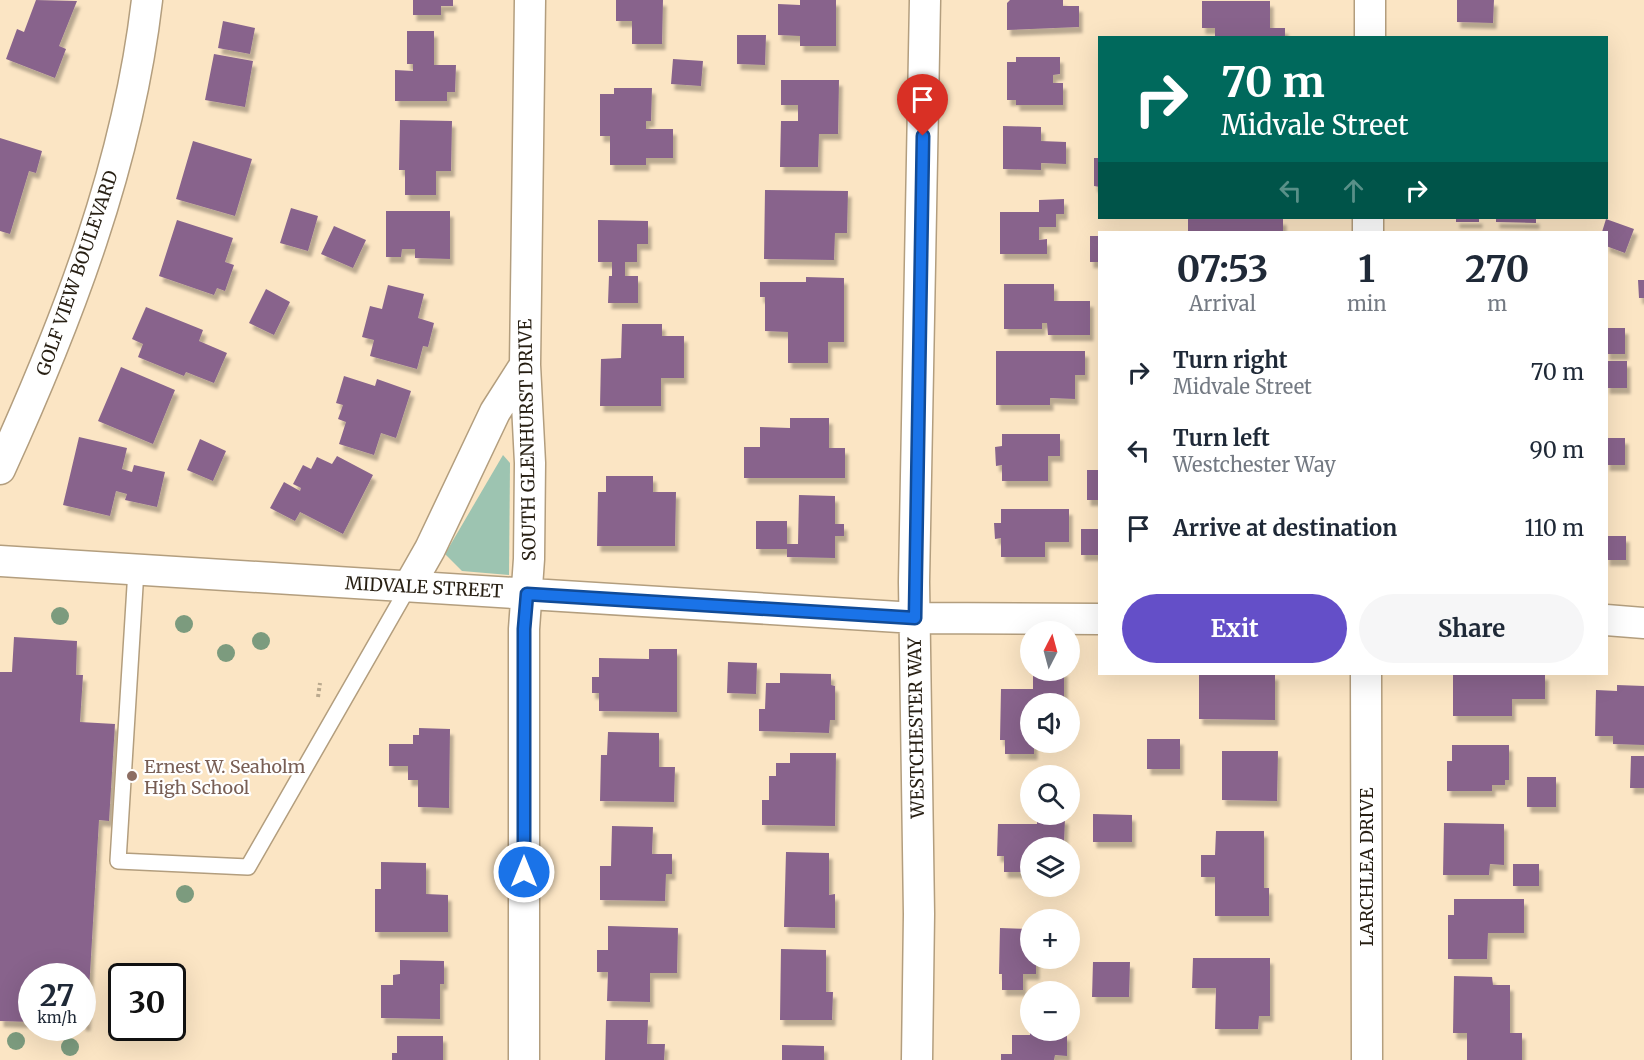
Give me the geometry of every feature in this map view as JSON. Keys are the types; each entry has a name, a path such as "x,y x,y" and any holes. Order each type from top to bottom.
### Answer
{"street":[{"name":"GOLF VIEW BOULEVARD","path":"0,469 36,391 72,298 112,178 130,104 147,0"},
{"name":"SOUTH GLENHURST DRIVE","path":"524,1060 524,629 530,463 525,365 530,0"},
{"name":"WESTCHESTER WAY","path":"917,1060 919,914 915,618 925,0"},
{"path":"1370,0 1370,36"},
{"path":"410,586 430,549 495,411 525,365"},
{"name":"MIDVALE STREET","path":"0,561 915,618 1098,619"},
{"path":"1608,620 1644,622"},
{"name":"LARCHLEA DRIVE","path":"1366,675 1367,1060"}],"lane":[{"path":"136,570 118,861 248,867 410,586"}],"green space":[{"path":"503,455 510,463 509,575 462,571 445,554"}],"building":[{"path":"36,0 77,1 59,46 66,49 55,78 6,59 17,29 24,32"},
{"path":"413,0 453,0 453,6 441,6 441,15 413,15"},
{"path":"616,0 663,0 662,44 632,44 632,21 616,21"},
{"path":"800,0 836,0 836,46 800,46 800,36 778,35 778,4 800,5"},
{"path":"1010,0 1063,0 1063,6 1079,6 1079,27 1007,30 1007,3"},
{"path":"1457,0 1494,0 1493,23 1457,22"},
{"path":"1202,1 1270,1 1270,28 1285,28 1285,36 1215,36 1215,28 1202,28"},
{"path":"223,21 255,28 250,54 218,48"},
{"path":"407,31 434,31 434,65 456,65 455,92 447,92 447,101 395,101 395,70 413,71 413,64 407,64"},
{"path":"737,35 766,35 765,65 737,64"},
{"path":"214,54 253,61 245,107 205,100"},
{"path":"1016,57 1060,57 1060,74 1053,75 1053,83 1063,83 1063,105 1016,105 1016,100 1007,100 1007,62 1016,62"},
{"path":"673,59 703,61 701,86 671,84"},
{"path":"781,80 839,80 838,134 819,134 818,167 780,167 781,121 798,121 798,105 781,105"},
{"path":"614,88 652,88 651,121 646,121 646,129 673,129 673,158 646,158 646,165 610,165 610,136 600,136 600,94 614,94"},
{"path":"400,120 452,121 451,171 436,171 436,195 405,195 405,170 399,170"},
{"path":"1003,126 1041,127 1041,141 1066,142 1066,164 1041,163 1041,170 1003,169"},
{"path":"0,138 42,151 36,173 29,171 10,234 0,231"},
{"path":"193,141 252,159 235,216 176,199"},
{"path":"1094,158 1098,158 1098,187 1094,186"},
{"path":"765,190 848,191 847,233 835,233 834,260 764,259"},
{"path":"1064,199 1064,214 1056,214 1056,227 1039,227 1039,240 1047,239 1047,254 1000,254 1000,212 1039,212 1039,200"},
{"path":"291,208 318,216 308,251 280,243"},
{"path":"386,211 450,211 450,259 415,258 415,249 402,249 401,257 386,257"},
{"path":"1188,219 1283,219 1283,231 1188,231"},
{"path":"1456,219 1479,219 1479,222 1456,222"},
{"path":"1496,219 1536,219 1536,223 1496,222"},
{"path":"1606,219 1634,229 1625,253 1608,247 1608,231 1602,231"},
{"path":"177,220 233,238 225,262 234,265 225,291 217,288 214,295 159,276"},
{"path":"598,220 648,221 648,244 637,244 637,262 625,262 625,276 638,276 638,303 608,303 612,262 598,262"},
{"path":"334,226 366,240 353,268 321,254"},
{"path":"1090,236 1098,236 1098,262 1090,262"},
{"path":"806,277 844,278 844,342 828,342 828,363 788,363 788,332 765,331 765,297 760,297 760,282 806,282"},
{"path":"1638,280 1644,280 1644,298 1639,298"},
{"path":"1004,284 1054,284 1054,301 1090,301 1090,335 1048,335 1047,323 1042,323 1042,329 1004,329"},
{"path":"388,285 424,294 418,318 434,323 428,347 423,346 417,369 370,356 374,340 362,337 370,306 382,309"},
{"path":"266,289 290,302 274,335 249,323"},
{"path":"146,307 203,330 199,341 227,353 214,383 186,372 184,376 138,357 143,344 132,339"},
{"path":"622,324 662,324 662,336 684,336 684,378 661,378 661,406 600,406 601,359 621,358"},
{"path":"1608,328 1625,328 1625,354 1608,354"},
{"path":"996,351 1085,351 1085,375 1075,375 1075,399 1050,398 1050,405 996,405"},
{"path":"1608,361 1627,361 1627,388 1608,388"},
{"path":"121,367 175,390 153,444 98,421"},
{"path":"344,376 375,386 377,379 411,391 396,438 381,433 374,455 339,444 346,422 338,419 343,405 336,403"},
{"path":"790,418 829,418 829,448 845,448 845,478 744,478 744,447 760,447 760,427 790,428"},
{"path":"1002,434 1060,434 1060,456 1048,456 1048,481 1002,481 1002,465 996,466 995,447 1002,446"},
{"path":"79,437 127,448 122,469 132,472 134,465 165,472 157,507 125,500 127,494 116,491 110,516 63,505"},
{"path":"1608,438 1625,438 1625,465 1608,465"},
{"path":"200,439 226,451 213,481 187,470"},
{"path":"337,456 373,475 343,534 300,512 295,521 270,508 284,482 300,491 301,488 293,484 303,465 311,469 317,457 332,464"},
{"path":"1087,470 1098,470 1098,500 1087,500"},
{"path":"606,476 653,476 653,492 676,492 675,546 597,546 598,492 606,492"},
{"path":"799,495 835,496 835,524 844,524 844,536 835,536 835,558 787,557 787,549 756,549 756,521 787,521 787,544 798,544"},
{"path":"1001,509 1069,509 1069,542 1045,542 1045,557 1001,557 1001,538 995,539 994,523 1001,523"},
{"path":"1081,529 1098,529 1098,555 1081,555"},
{"path":"1608,536 1626,536 1626,560 1608,560"},
{"path":"14,637 77,641 76,675 83,675 80,722 115,724 109,821 99,820 91,963 18,963 18,1022 0,1021 0,672 12,672"},
{"path":"649,649 677,649 677,712 599,711 599,693 592,693 592,677 599,677 599,658 649,659"},
{"path":"728,662 757,663 756,694 727,693"},
{"path":"780,673 831,674 831,685 835,686 835,720 830,720 829,733 759,731 759,709 765,709 766,683 780,683"},
{"path":"1199,675 1275,675 1275,720 1199,719"},
{"path":"1453,675 1545,675 1545,699 1512,699 1512,716 1453,716"},
{"path":"1033,681 1064,681 1064,693 1020,693 1020,753 1034,754 1005,754 1005,740 1000,740 1001,689 1033,689"},
{"path":"1617,685 1644,686 1644,745 1613,744 1613,736 1595,736 1596,690 1617,691"},
{"path":"419,728 450,729 449,808 418,807 418,780 408,780 408,766 389,766 389,744 413,744 413,735 419,735"},
{"path":"608,732 659,733 659,767 675,767 674,802 600,801 601,755 607,755"},
{"path":"1147,739 1180,739 1180,769 1147,769"},
{"path":"1452,745 1509,745 1509,780 1505,780 1505,785 1492,785 1492,791 1447,791 1447,761 1452,761"},
{"path":"1222,751 1278,751 1277,801 1222,800"},
{"path":"790,753 836,753 835,826 762,825 762,800 769,800 769,776 776,776 776,763 790,763"},
{"path":"1631,756 1644,756 1644,788 1630,788"},
{"path":"1527,777 1556,777 1556,807 1527,807"},
{"path":"1093,814 1132,815 1132,842 1093,842"},
{"path":"1444,823 1504,824 1504,865 1490,864 1489,875 1443,875"},
{"path":"998,824 1065,825 1064,837 1020,837 1020,872 1004,872 1004,856 997,856"},
{"path":"612,826 653,827 652,854 672,854 672,874 666,874 665,901 600,900 600,866 611,866"},
{"path":"1216,831 1264,831 1264,888 1269,888 1269,916 1215,916 1215,877 1201,877 1201,855 1215,855"},
{"path":"786,852 829,853 829,895 835,894 835,928 784,927"},
{"path":"381,862 426,863 426,894 448,895 448,932 375,932 375,889 381,889"},
{"path":"1513,864 1539,864 1539,886 1513,886"},
{"path":"1454,899 1524,899 1524,933 1488,933 1487,959 1448,959 1448,915 1454,915"},
{"path":"608,926 678,928 677,973 650,973 650,1002 607,1001 608,972 597,972 597,950 608,950"},
{"path":"1000,928 1020,929 1020,969 1036,969 1036,974 1023,974 1020,990 1002,990 1002,974 999,974"},
{"path":"781,949 826,950 826,992 833,992 832,1020 780,1020"},
{"path":"1193,958 1270,958 1270,1016 1259,1016 1258,1029 1215,1029 1216,988 1192,988"},
{"path":"400,960 444,961 444,984 440,984 440,1019 381,1018 381,985 393,985 393,975 400,974"},
{"path":"1093,962 1130,962 1129,997 1092,997"},
{"path":"1454,976 1492,977 1493,985 1510,985 1510,1033 1522,1033 1522,1060 1467,1060 1467,1033 1453,1033"},
{"path":"606,1020 648,1020 647,1044 665,1044 664,1060 605,1060"},
{"path":"1012,1035 1020,1035 1020,1041 1067,1041 1067,1056 1055,1055 1054,1060 1001,1060 1001,1054 1012,1054"},
{"path":"397,1036 443,1036 443,1060 392,1060 392,1053 397,1053"},
{"path":"782,1045 824,1046 824,1060 782,1060"}],"place":[{"name":"Ernest W. Seaholm High School","path":"132,776"}],"route":[{"path":"524,872 524,629 527,594 915,618 923,136"}]}
